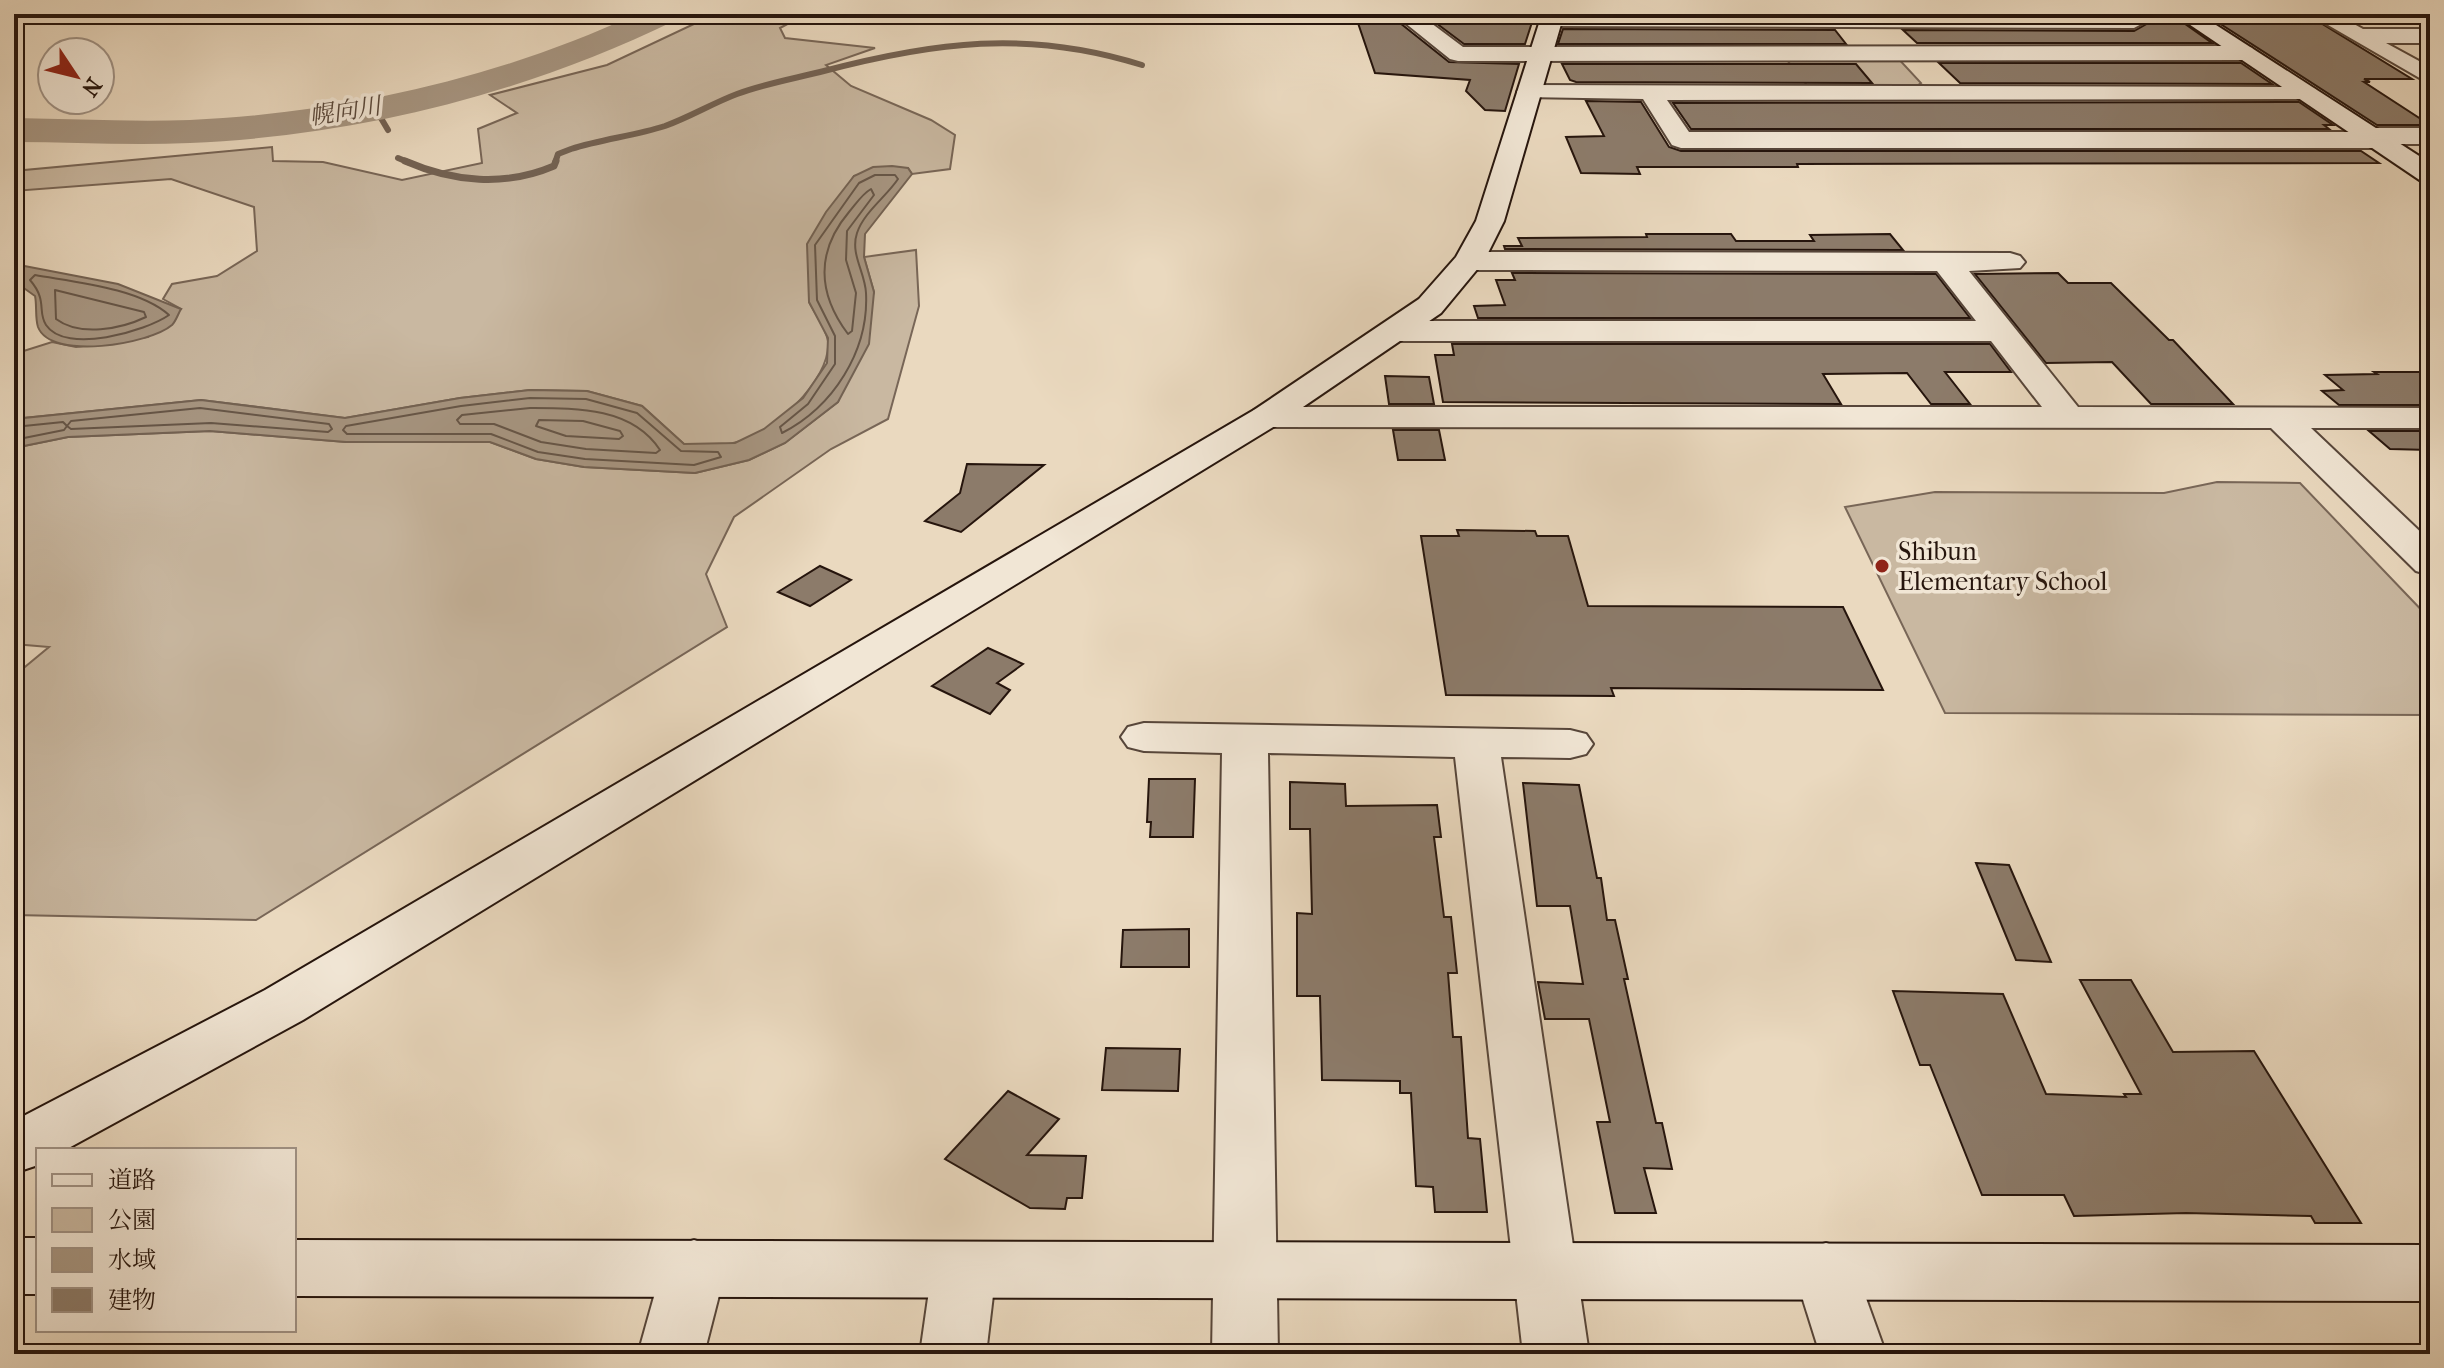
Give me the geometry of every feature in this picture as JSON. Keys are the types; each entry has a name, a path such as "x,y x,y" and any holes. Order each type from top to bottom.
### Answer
{"street":[{"path":"1405,14 1458,54 1548,29 1871,18 2174,20 2244,53 2430,175"},
{"path":"2320,14 2430,77"},
{"path":"1871,18 2017,161"},
{"path":"1548,29 1908,52 2244,53"},
{"path":"14,1149 284,1005 1266,417 1430,306 1469,261 1490,221 1548,29"},
{"path":"2358,36 2430,36"},
{"path":"1529,92 2307,94"},
{"path":"1650,92 1681,140 2430,136"},
{"path":"1469,261 2010,262"},
{"path":"1946,262 2068,417"},
{"path":"1395,331 2001,331"},
{"path":"1266,417 2430,418"},
{"path":"2280,418 2430,563"},
{"path":"1144,737 1570,744"},
{"path":"1245,739 1245,1354"},
{"path":"1476,742 1556,1354"},
{"path":"14,1266 36,1266"},
{"path":"296,1268 2430,1273"},
{"path":"671,1354 694,1268"},
{"path":"953,1354 964,1270"},
{"path":"1826,1271 1853,1354"}],"green space":[{"path":"715,14 806,14 780,28 785,38 875,48 826,65 851,86 931,120 955,135 950,169 912,174 908,168 854,176 847,187 809,302 827,336 827,356 809,389 764,430 733,443 684,444 642,406 587,391 530,390 460,398 345,418 201,400 14,419 14,354 52,342 76,347 148,337 181,309 163,299 172,284 217,276 257,251 254,207 171,179 14,191 14,171 272,147 273,161 323,162 402,180 482,163 478,129 517,113 490,95 607,65"},
{"path":"1783,55 1895,55 1921,83 1914,88 1810,89"},
{"path":"916,250 919,306 888,419 831,449 734,517 706,574 727,627 256,920 14,915 14,676 49,647 14,644 14,448 68,437 210,431 346,442 490,442 536,459 584,467 695,473 749,460 785,443 838,402 874,292 864,257"},
{"path":"2217,482 2300,483 2430,619 2430,715 1945,713 1845,507 1935,492 2164,493"}],"water":[{"path":"873,167 908,168 912,174 865,234 864,257 874,292 869,344 838,402 785,443 749,460 695,473 584,467 536,459 490,442 346,442 210,431 68,437 14,448 14,419 201,400 345,418 460,398 530,390 587,391 642,406 684,444 735,443 764,429 803,398 827,363 828,338 809,302 807,244 826,212 854,176"},
{"path":"14,264 118,284 181,309 172,325 144,338 102,346 61,344 47,337 38,327 35,296 14,281"}],"building":[{"path":"2137,14 2171,14 2212,43 1917,43 1903,30 2134,31 2148,23"},
{"path":"2205,14 2306,14 2412,79 2364,79 2370,82 2364,82 2430,125 2377,125"},
{"path":"1493,16 1534,16 1525,44 1464,44 1436,23 1496,23"},
{"path":"1358,23 1400,23 1449,62 1519,64 1505,111 1485,110 1466,91 1470,80 1375,73"},
{"path":"1563,29 1835,30 1846,44 1558,44"},
{"path":"1939,63 2241,63 2272,84 1960,83"},
{"path":"1562,64 1856,64 1872,83 1576,82 1570,80"},
{"path":"1586,101 1641,102 1669,147 1681,151 2361,151 2379,163 1797,164 1798,167 1637,167 1640,174 1581,173 1566,137 1604,136"},
{"path":"2299,102 2333,125 2324,125 2329,129 1691,129 1673,103"},
{"path":"1646,234 1731,234 1736,241 1814,241 1810,235 1890,234 1903,250 1505,249 1504,246 1522,246 1518,238 1647,237"},
{"path":"1512,273 1936,274 1970,318 1478,318 1474,306 1505,305 1496,280 1515,280"},
{"path":"2058,273 2068,283 2111,283 2169,340 2173,340 2233,404 2151,404 2112,362 2046,363 1975,274"},
{"path":"1452,344 1990,344 2011,372 1945,372 1970,404 1931,404 1907,373 1823,374 1841,404 1443,402 1435,355 1454,355"},
{"path":"2374,372 2430,372 2430,405 2339,405 2322,391 2343,390 2325,375 2377,374"},
{"path":"1385,376 1429,377 1434,404 1389,404"},
{"path":"1393,430 1439,430 1445,460 1398,460"},
{"path":"2369,431 2430,431 2430,450 2390,449"},
{"path":"967,464 1044,465 961,532 925,521 960,493"},
{"path":"1457,530 1535,531 1537,536 1568,536 1588,606 1843,607 1883,690 1611,688 1614,696 1446,695 1421,536 1459,536"},
{"path":"820,566 851,580 810,606 778,592"},
{"path":"988,648 1023,664 997,683 1010,690 990,714 932,686"},
{"path":"1149,779 1195,779 1193,837 1150,837 1151,822 1147,822"},
{"path":"1290,782 1345,784 1346,806 1437,805 1441,837 1434,837 1444,917 1451,917 1457,973 1448,973 1453,1037 1461,1037 1468,1138 1480,1139 1487,1212 1435,1212 1433,1187 1416,1186 1411,1093 1400,1093 1400,1081 1322,1080 1320,996 1297,996 1297,913 1312,914 1310,829 1290,829"},
{"path":"1523,783 1579,785 1597,878 1601,878 1607,920 1615,920 1628,979 1624,979 1656,1123 1662,1123 1672,1169 1644,1168 1656,1213 1615,1213 1597,1122 1610,1122 1589,1019 1545,1019 1538,982 1583,984 1570,906 1537,906"},
{"path":"1976,863 2009,865 2051,962 2016,960"},
{"path":"1189,929 1189,967 1121,967 1123,930"},
{"path":"2080,980 2131,980 2173,1052 2254,1051 2361,1223 2315,1223 2311,1216 2186,1213 2074,1216 2064,1195 1982,1195 1930,1065 1920,1065 1893,991 2003,994 2046,1094 2126,1097 2124,1094 2141,1094"},
{"path":"1106,1048 1180,1049 1178,1091 1102,1090"},
{"path":"1008,1091 1059,1119 1027,1155 1086,1156 1082,1198 1067,1198 1065,1209 1030,1208 945,1159"}],"waterway":[{"name":"幌向川","path":"14,130 215,130 328,117 502,78 558,60 662,14"},
{"path":"555,163 558,154 571,149 665,126 747,90 902,53 941,47 1020,43 1100,54 1142,65"},
{"path":"375,108 388,130"},
{"path":"398,158 408,162"},
{"path":"408,162 442,174 498,179 535,173 554,166 556,161"}],"place":[{"name":"Shibun Elementary School","path":"1882,566"}]}
